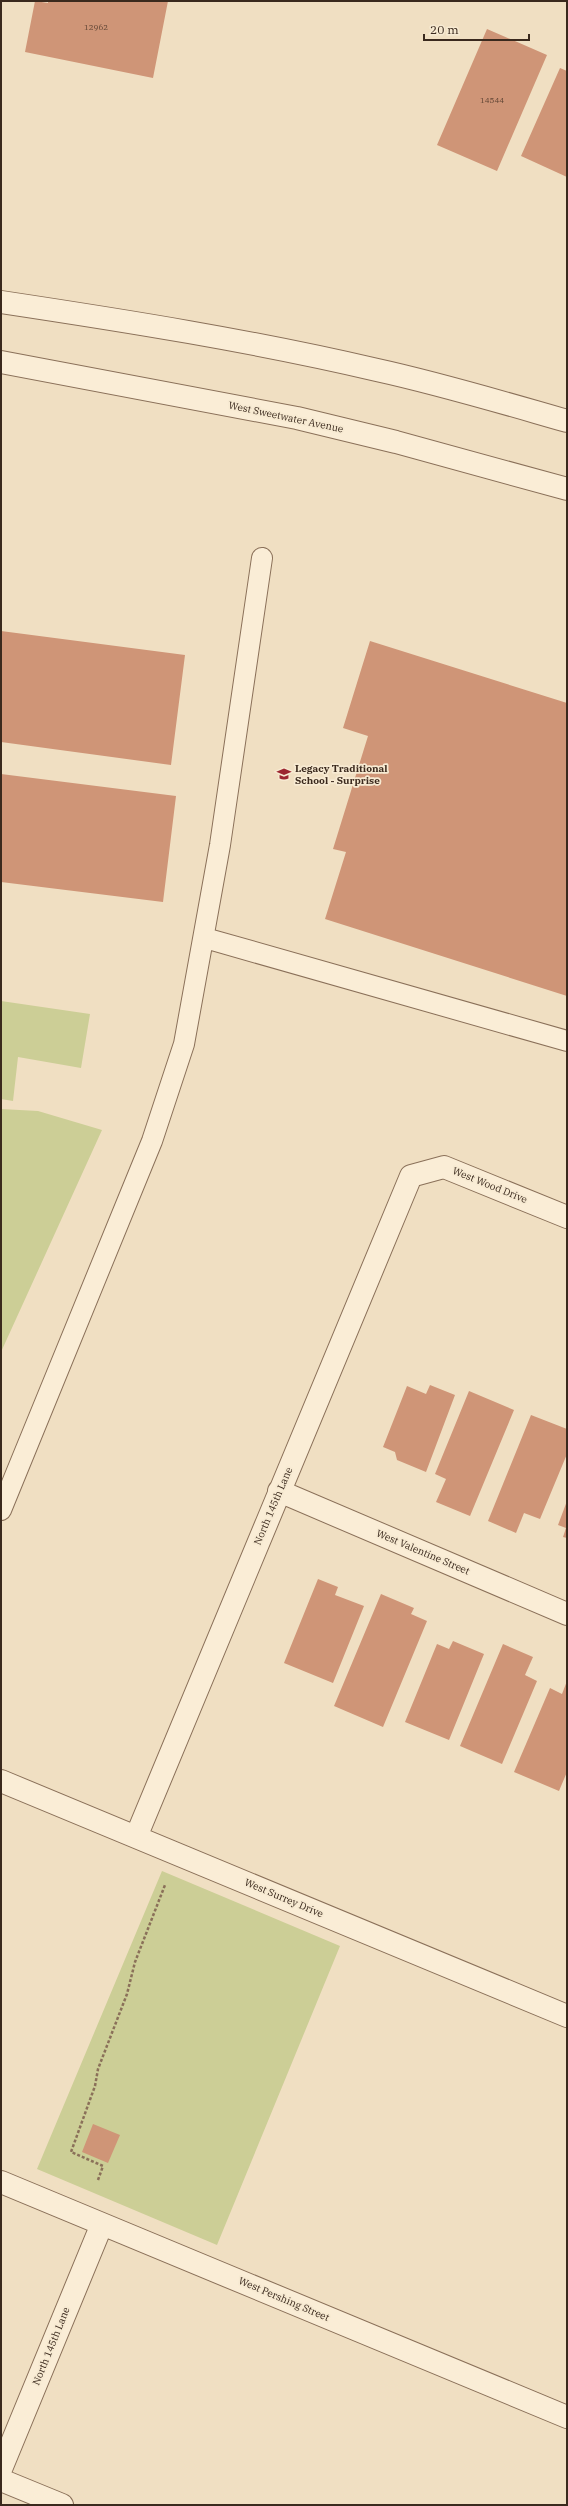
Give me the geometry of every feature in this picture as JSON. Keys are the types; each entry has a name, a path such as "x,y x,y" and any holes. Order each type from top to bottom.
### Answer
{"street":[{"path":"1,302 143,323 323,358 457,389 567,421"},
{"name":"West Sweetwater Avenue","path":"1,362 297,418 433,451 567,488"},
{"name":"West Wood Drive","path":"411,1176 444,1167 567,1217"},
{"name":"North 145th Lane","path":"136,1837 411,1176"},
{"name":"West Valentine Street","path":"279,1491 567,1614"},
{"name":"West Surrey Drive","path":"1,1781 567,2016"},
{"name":"West Pershing Street","path":"1,2182 567,2417"},
{"name":"North 145th Lane","path":"1,2469 102,2224"},
{"path":"1,2480 62,2505"}],"lane":[{"path":"1,1510 167,1099 184,1044 205,938 262,558"},
{"path":"205,938 567,1041"}],"path":[{"path":"98,2180 104,2166 71,2152 95,2086 98,2069 127,1994 135,1962 165,1885"}],"green space":[{"path":"1,1001 90,1014 81,1068 18,1057 13,1101 1,1099"},
{"path":"1,1109 38,1111 102,1130 1,1352"},
{"path":"162,1871 340,1946 217,2245 37,2169"}],"building":[{"path":"35,1 48,3 48,1 168,1 153,78 25,52"},
{"path":"487,29 547,55 497,171 437,145"},
{"path":"560,68 567,71 567,177 521,156"},
{"path":"1,631 185,655 171,765 1,742"},
{"path":"370,641 567,703 567,996 325,919 346,852 333,849 368,736 343,728"},
{"path":"1,774 176,796 163,902 1,882"},
{"path":"430,1385 455,1395 426,1472 397,1460 395,1452 383,1447 407,1386 426,1394"},
{"path":"469,1391 514,1410 470,1516 436,1502 446,1479 435,1474"},
{"path":"531,1415 567,1429 567,1454 540,1519 524,1513 516,1533 488,1521"},
{"path":"567,1501 567,1538 563,1537 566,1528 558,1525"},
{"path":"318,1579 338,1587 335,1595 364,1606 333,1683 284,1663"},
{"path":"381,1594 414,1608 411,1614 427,1621 383,1727 334,1706"},
{"path":"453,1641 484,1654 449,1740 405,1722 437,1644 449,1649"},
{"path":"503,1644 533,1657 525,1675 537,1681 502,1764 460,1746"},
{"path":"567,1681 567,1772 559,1791 514,1772 550,1688 562,1694"},
{"path":"93,2124 120,2135 108,2163 82,2152"}],"place":[{"name":"Legacy Traditional School - Surprise","path":"284,774"}]}
